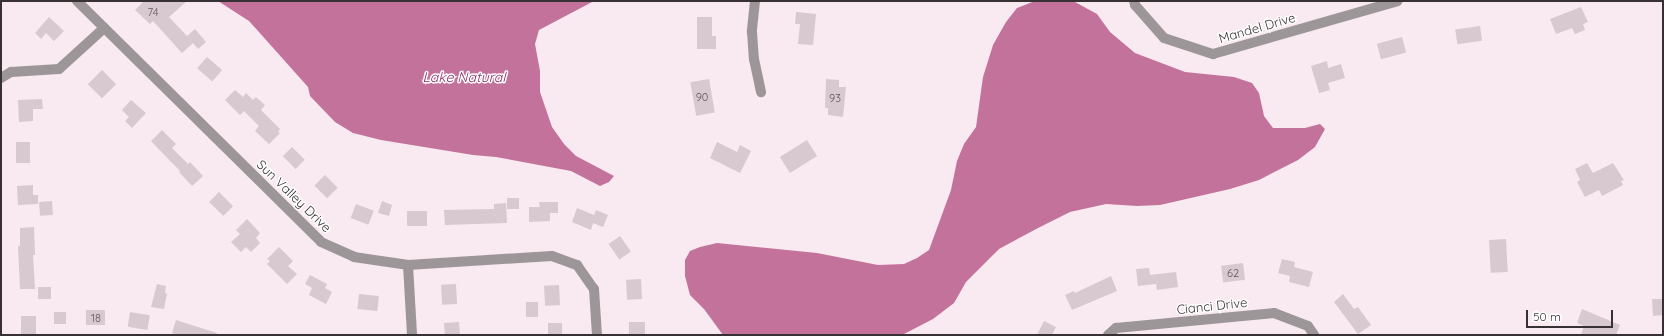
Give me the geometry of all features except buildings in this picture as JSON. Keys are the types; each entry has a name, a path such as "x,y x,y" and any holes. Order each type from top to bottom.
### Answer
{"street":[{"name":"Sun Valley Drive","path":"77,1 321,242 354,257 408,265 552,256 577,265 594,289 597,335"},
{"path":"755,1 753,6 752,39 754,59 761,92"},
{"name":"Mandel Drive","path":"1134,1 1135,5 1164,38 1213,54 1381,3 1398,1"},
{"path":"1,78 11,72 59,70 104,28"},
{"path":"408,265 412,335"},
{"name":"Cianci Drive","path":"1108,335 1116,328 1274,313 1308,326 1314,335"}],"water":[{"name":"Lake Natural","path":"218,1 594,1 539,30 535,44 540,71 540,92 552,127 564,144 576,156 614,176 609,182 600,186 571,171 496,157 473,155 381,140 353,133 335,122 310,96 308,87 249,21"},
{"path":"1035,1 1075,2 1097,14 1110,32 1135,53 1185,72 1234,77 1252,83 1259,93 1264,116 1273,128 1305,128 1320,124 1325,129 1315,147 1298,160 1259,180 1230,189 1160,205 1137,206 1106,204 1070,212 999,249 966,282 954,303 933,319 902,335 723,335 704,309 690,295 685,276 685,260 690,251 717,243 817,253 878,265 904,264 929,250 951,190 957,161 964,144 976,127 983,77 993,45 1006,22 1017,8"}]}
